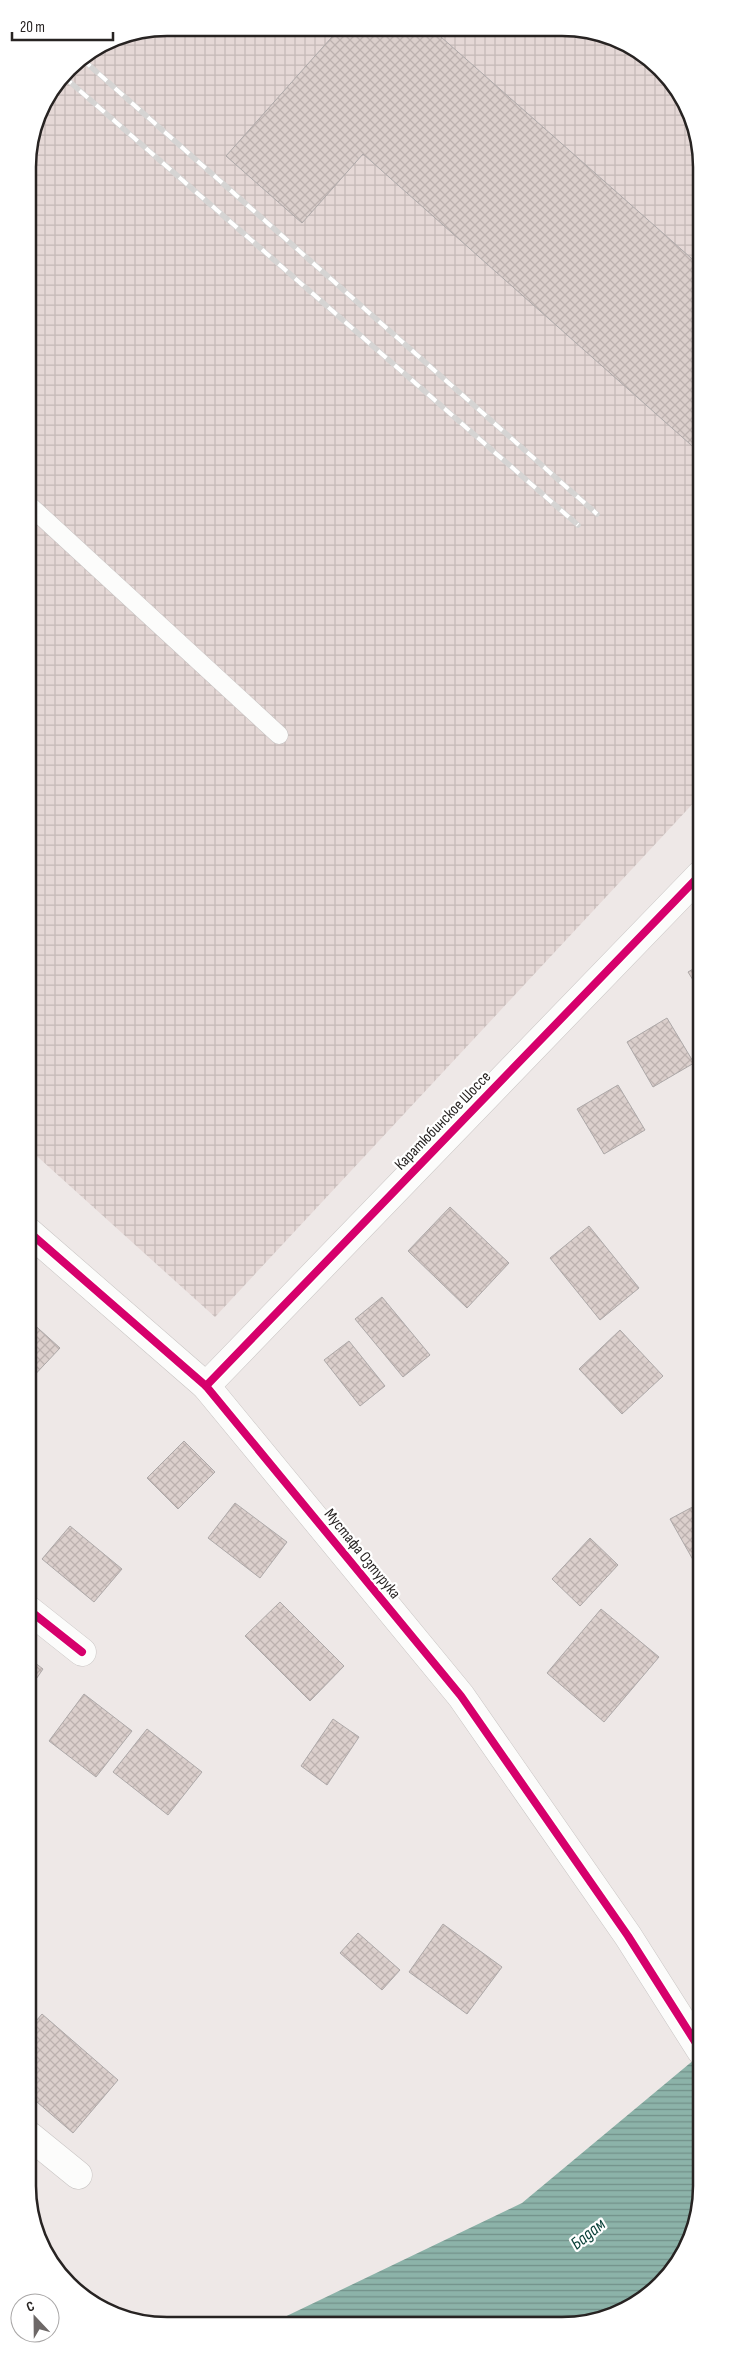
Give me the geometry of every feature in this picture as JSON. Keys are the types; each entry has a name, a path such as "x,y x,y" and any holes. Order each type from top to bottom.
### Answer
{"street":[{"name":"Каратюбинское Шоссе","path":"206,1386 693,883"},
{"name":"Мустафа Озтурука","path":"36,1238 206,1386 461,1696 628,1936 692,2037"},
{"path":"36,1615 82,1652"},
{"path":"36,2141 78,2175"}],"lane":[{"path":"37,512 279,735"}],"shaded area":[{"path":"561,36 579,37 604,43 634,58 648,69 666,88 686,125 692,159 693,804 215,1317 37,1156 37,150 43,125 58,95 81,69 95,58 117,46 150,37"}],"water":[{"name":"Бадам","path":"692,2061 692,2194 690,2211 683,2236 671,2258 648,2284 634,2295 612,2307 579,2316 284,2317 522,2203"}],"building":[{"path":"333,36 440,36 693,260 693,447 363,154 302,223 226,156"},
{"path":"693,969 693,979 688,972"},
{"path":"667,1018 693,1061 693,1064 653,1087 627,1042"},
{"path":"618,1085 645,1130 604,1154 577,1109"},
{"path":"450,1207 509,1263 467,1308 408,1251"},
{"path":"589,1226 639,1288 600,1320 550,1258"},
{"path":"382,1297 430,1355 403,1377 355,1319"},
{"path":"36,1327 60,1348 36,1373"},
{"path":"620,1330 663,1376 622,1414 579,1369"},
{"path":"349,1341 385,1386 360,1406 324,1360"},
{"path":"184,1441 215,1472 178,1509 147,1478"},
{"path":"235,1503 287,1542 260,1578 208,1538"},
{"path":"692,1507 692,1559 670,1519"},
{"path":"70,1526 122,1569 94,1602 42,1559"},
{"path":"590,1538 618,1565 580,1606 552,1579"},
{"path":"280,1602 344,1666 310,1701 245,1636"},
{"path":"601,1609 659,1657 604,1722 547,1673"},
{"path":"36,1664 43,1669 36,1679"},
{"path":"84,1694 132,1731 96,1777 49,1741"},
{"path":"333,1719 359,1737 327,1785 301,1766"},
{"path":"147,1729 202,1772 168,1815 113,1772"},
{"path":"443,1924 502,1967 467,2014 409,1972"},
{"path":"358,1933 400,1970 382,1990 340,1953"},
{"path":"42,2014 118,2080 73,2133 36,2101 36,2021"}],"railway":[{"path":"88,64 597,514"},
{"path":"69,81 578,525"}],"cycle path":[{"path":"206,1386 693,883"},
{"path":"36,1238 206,1386 461,1696 628,1936 692,2037"},
{"path":"36,1616 82,1652"}]}
